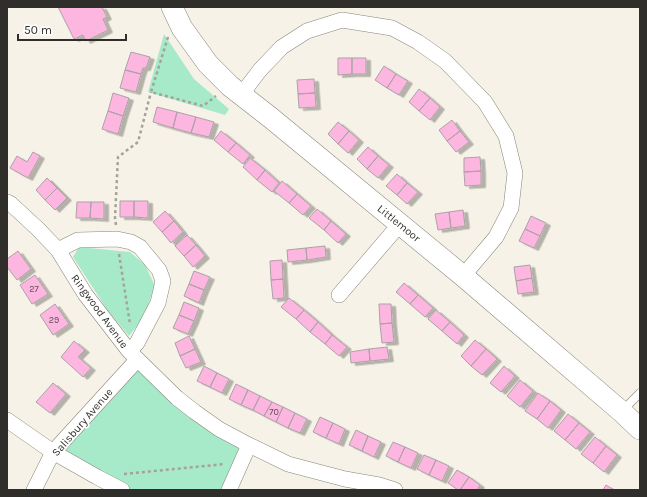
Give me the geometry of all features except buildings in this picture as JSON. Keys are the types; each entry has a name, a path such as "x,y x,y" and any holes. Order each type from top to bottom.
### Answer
{"main road":[{"name":"Littlemoor","path":"172,7 182,28 208,64 235,90 463,276 640,429"}],"street":[{"path":"235,90 260,70 282,47 307,31 342,20 392,28 418,42 445,61 484,102 506,136 515,173 511,208 496,237 463,276"},
{"name":"Ringwood Avenue","path":"7,202 38,229 58,250 85,294 177,398 195,412 219,429 288,464 395,490"},
{"path":"339,295 400,224"},
{"name":"Ringwood Avenue","path":"58,250 78,240 117,239 131,242 140,247 159,270 163,281 158,302 135,351"},
{"name":"Salisbury Avenue","path":"34,490 53,452 135,351"},
{"path":"7,420 53,452 122,490"},
{"path":"229,490 249,445"}],"lane":[{"path":"622,412 640,393"}],"path":[{"path":"135,351 115,218 118,157 138,142 168,38 182,28"},
{"path":"152,92 203,106 235,90"},
{"path":"97,477 241,462"}],"green space":[{"path":"164,34 194,79 229,109 225,115 148,92"},
{"path":"79,247 130,252 145,265 155,286 144,317 129,336 108,311 73,257"},
{"path":"137,360 249,445 229,490 122,490 53,452"}]}
